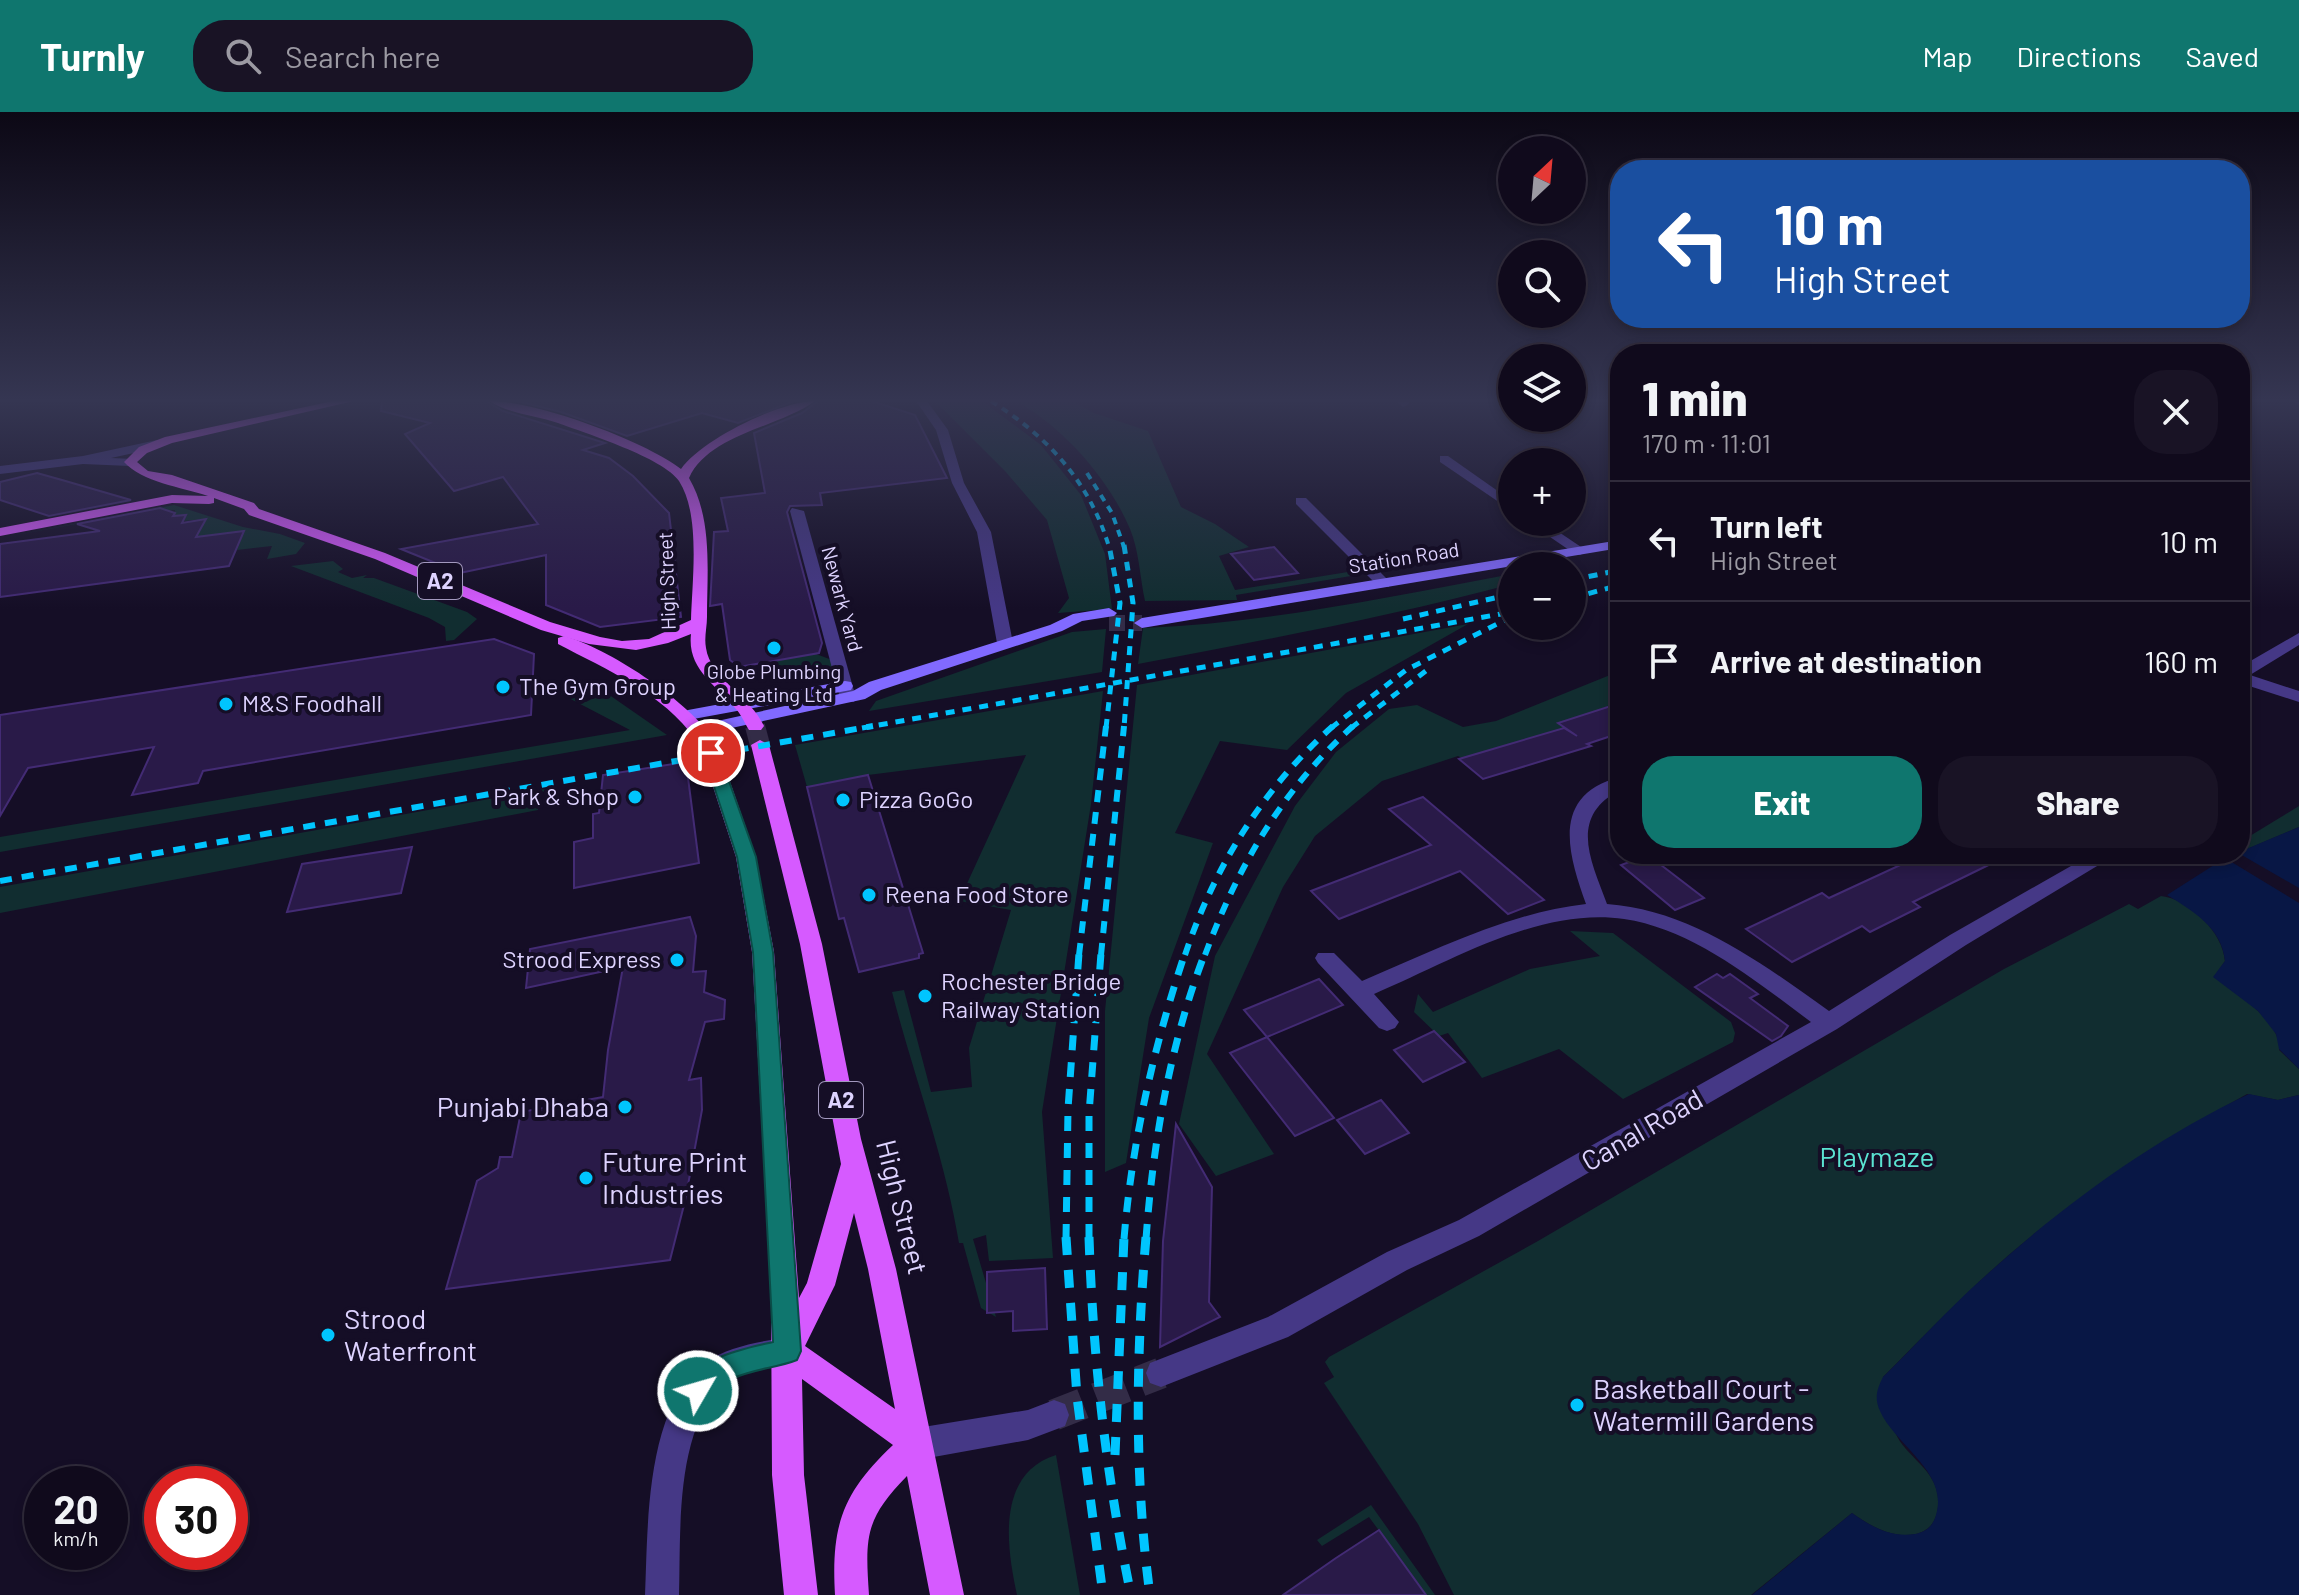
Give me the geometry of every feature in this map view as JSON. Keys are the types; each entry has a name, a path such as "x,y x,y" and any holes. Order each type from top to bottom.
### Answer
{"main road":[{"name":"A2","path":"137,470 249,506 254,512 380,556 547,627 559,627 597,642 624,646 661,640 699,622"},
{"path":"672,470 683,478 687,470"},
{"path":"103,511 155,496 161,488 152,477"},
{"name":"High Street","path":"683,478 694,503 700,562 698,651 704,665 753,724 811,944 854,1166 882,1269 947,1595"},
{"path":"0,532 103,511 193,498 254,512"},
{"name":"Station Road","path":"1142,617 1196,615 1610,546"},
{"path":"700,733 753,724 1005,643 1056,628 1109,618"},
{"name":"A2","path":"547,627 548,632 627,675 700,733 746,857 763,952 787,1351 788,1475 801,1595"},
{"name":"A2","path":"787,1351 821,1285 854,1166"},
{"path":"787,1351 917,1444 869,1492 853,1521 848,1543 852,1595"}],"street":[{"path":"954,470 984,532 1005,643"},
{"path":"1460,470 1498,497"},
{"path":"1301,501 1384,584"},
{"name":"Newark Yard","path":"797,511 846,692"},
{"path":"1557,536 1580,551"},
{"path":"2250,669 2299,638"},
{"path":"2250,679 2299,697"},
{"path":"1599,910 1579,852 1576,827 1592,799 1610,789"},
{"name":"Canal Road","path":"1161,1373 1278,1327 1397,1261 1469,1228 1829,1023 1958,940 2090,864"},
{"path":"1358,992 1533,922 1599,910 1658,923 1705,941 1740,960 1829,1023"},
{"path":"1326,958 1387,1022"},
{"path":"662,1595 668,1495 688,1408 701,1386 717,1372 741,1362 787,1351"},
{"path":"917,1444 1028,1425 1054,1415"}],"green space":[{"path":"1061,470 1081,495 1105,554 1112,609 1058,613 1069,598 1047,520 1005,471"},
{"path":"1095,470 1165,470 1181,507 1215,524 1249,547 1219,556 1235,590 1354,571 1357,575 1236,595 1237,600 1145,601 1133,537 1121,510"},
{"path":"174,505 305,543 296,554 267,559 272,546 237,550 244,531 196,537 206,519 183,521 173,516 175,510 103,519 0,538"},
{"path":"333,561 343,569 338,572 352,578 367,575 363,578 374,578 467,612 477,619 454,640 446,641 445,627 429,618 291,566"},
{"path":"1498,577 1498,588 1466,596 1138,664 1143,628 1236,621"},
{"path":"1468,624 1346,693 1287,750 1220,741 1175,833 1213,843 1149,1018 1126,1163 1105,1172 1105,1011 1137,685"},
{"path":"1106,629 1102,672 869,711 876,701 1072,632"},
{"path":"816,654 832,660 833,676 814,677 813,670 806,671 804,678 795,680 768,662"},
{"path":"1610,675 1610,706 1559,723 1564,728 1462,758 1458,756 1382,781 1315,836 1283,887 1207,1054 1274,1154 1216,1176 1179,1124 1215,956 1295,806 1336,752 1389,709 1417,705 1463,727 1496,721"},
{"path":"1103,691 1091,804 1042,1112 1053,1258 989,1261 986,1235 973,1239 996,1317 981,1308 963,1243 959,1243 937,1148 892,992 904,990 931,1092 972,1087 969,1048 1011,910 959,901 1026,755 868,775 807,787 795,745"},
{"path":"564,692 586,702 605,692 667,735 0,852 0,837 630,730 561,694"},
{"path":"545,789 539,799 538,810 0,913 0,887"},
{"path":"2299,806 2299,827 2250,848 2250,836"},
{"name":"Playmaze","path":"2161,896 2183,903 2212,929 2225,961 2214,977 2255,1008 2273,1029 2279,1050 2299,1069 2299,1095 2278,1100 2247,1094 2125,1168 2066,1209 2010,1254 1883,1377 1895,1432 1936,1487 1937,1513 1930,1526 1916,1534 1899,1535 1874,1527 1852,1513 1751,1595 1454,1595 1418,1524 1324,1383 1334,1377 1325,1362 1329,1357 1538,1241 2004,969 2129,904 2138,909"},
{"path":"1570,931 1613,933 1731,1022 1735,1033 1733,1042 1623,1099 1559,1049 1482,1078 1448,1033 1439,1036 1414,1012 1418,994 1433,1012 1530,969 1600,956"},
{"path":"1056,1455 1080,1595 1017,1595 1009,1535 1014,1496 1023,1478 1036,1465"},
{"path":"1371,1505 1435,1595 1416,1595 1422,1589 1369,1517 1322,1546 1317,1540"}],"water":[{"path":"2299,827 2299,1069 2279,1049 2276,1034 2258,1011 2213,977 2225,961 2223,949 2212,930 2196,914 2167,895 2216,864 2250,864 2250,848"},
{"path":"2249,1094 2278,1100 2299,1095 2299,1595 1752,1595 1852,1513 1889,1533 1915,1534 1928,1528 1936,1515 1938,1500 1935,1485 1880,1411 1877,1394 1883,1377 1970,1290 2076,1200 2143,1153"}],"pier":[{"path":"2250,860 2299,888 2299,903 2235,864 2250,864"}],"building":[{"path":"436,470 625,470 669,513 681,617 600,627 546,605 546,555 460,573 401,549 538,524 503,477 454,491"},
{"path":"761,470 943,470 947,478 820,493 822,505 790,506 787,512 822,643 819,653 739,667 730,660 722,604 710,606 714,532 728,531 721,498 765,493"},
{"path":"37,473 131,500 49,516 0,500 0,482"},
{"path":"160,508 175,513 173,516 186,515 182,523 206,519 196,537 244,531 229,566 0,597 0,544 100,531 77,524"},
{"path":"1274,547 1298,573 1254,580 1231,554"},
{"path":"494,639 534,654 531,715 203,771 198,783 132,795 154,747 28,768 0,816 0,715"},
{"path":"1610,706 1610,736 1587,744 1591,746 1483,779 1459,759 1564,728 1577,736 1558,723"},
{"path":"686,762 699,863 574,888 574,842 593,838 593,814 599,813 603,775"},
{"path":"868,775 923,953 919,954 919,958 859,972 844,918 839,919 807,787"},
{"path":"1423,797 1544,900 1508,914 1460,871 1339,919 1311,891 1431,845 1389,809"},
{"path":"412,847 401,893 287,912 302,864"},
{"path":"1660,864 1704,898 1675,910 1621,865"},
{"path":"1902,864 1991,864 1913,902 1920,907 1870,932 1862,926 1792,962 1746,929 1822,893 1829,898"},
{"path":"690,917 696,936 693,972 706,971 704,992 725,1000 724,1019 705,1022 689,1080 701,1078 702,1110 670,1260 446,1289 477,1181 498,1168 500,1157 512,1157 521,1112 603,1097 623,967 526,988 530,949"},
{"path":"1717,974 1723,978 1730,974 1758,994 1750,998 1788,1026 1781,1036 1772,1041 1695,987"},
{"path":"1319,979 1343,1005 1267,1037 1244,1010"},
{"path":"1434,1031 1465,1062 1423,1082 1394,1050"},
{"path":"1267,1037 1334,1118 1295,1136 1230,1053"},
{"path":"1381,1100 1409,1133 1365,1154 1337,1120"},
{"path":"1176,1124 1212,1187 1209,1302 1220,1317 1160,1347 1163,1241"},
{"path":"1045,1268 1047,1329 1013,1331 1013,1311 987,1313 987,1272"},
{"path":"1379,1530 1426,1595 1283,1595 1336,1558"}],"tunnel":[{"path":"1109,623 1142,623"},
{"path":"755,726 760,745"},
{"path":"702,736 711,753"},
{"path":"1054,1415 1161,1373"}],"railway":[{"path":"1070,470 1090,502 1109,547"},
{"path":"1087,473 1112,513 1124,547"},
{"path":"1109,545 1120,603 1111,684"},
{"path":"1124,545 1133,603 1127,681"},
{"path":"1586,577 1610,572"},
{"path":"1586,594 1610,588"},
{"path":"1403,619 1498,597"},
{"path":"1127,681 1498,614"},
{"path":"1331,728 1406,670 1498,624"},
{"path":"1351,728 1431,667"},
{"path":"1111,684 1127,681"},
{"path":"1124,728 1127,681"},
{"path":"862,728 1111,684"},
{"path":"1106,728 1111,684"},
{"path":"0,881 873,726"},
{"path":"1079,955 1106,726"},
{"path":"1101,955 1124,726"},
{"path":"1185,955 1211,891 1244,830 1285,775 1333,726"},
{"path":"1205,955 1232,891 1265,831 1305,776 1351,728"},
{"path":"1066,1237 1068,1109 1079,953"},
{"path":"1089,1237 1089,1114 1101,953"},
{"path":"1124,1239 1146,1094 1185,953"},
{"path":"1146,1239 1153,1166 1165,1094 1182,1022 1205,953"},
{"path":"1066,1237 1077,1397 1103,1595"},
{"path":"1089,1237 1102,1417 1114,1506 1131,1595"},
{"path":"1115,1455 1124,1237"},
{"path":"1146,1237 1138,1416 1141,1506 1150,1595"}],"place":[{"name":"Globe Plumbing & Heating Ltd","path":"774,648"},
{"name":"The Gym Group","path":"503,687"},
{"name":"M&S Foodhall","path":"226,704"},
{"name":"Park & Shop","path":"635,797"},
{"name":"Pizza GoGo","path":"843,800"},
{"name":"Reena Food Store","path":"869,895"},
{"name":"Strood Express","path":"677,960"},
{"name":"Rochester Bridge Railway Station","path":"925,996"},
{"name":"Punjabi Dhaba","path":"625,1107"},
{"name":"Future Print Industries","path":"586,1178"},
{"name":"Strood Waterfront","path":"328,1335"},
{"name":"Basketball Court - Watermill Gardens","path":"1577,1405"}],"route":[{"path":"698,1391 712,1376 729,1366 787,1351 763,952 746,857 711,753"}]}
